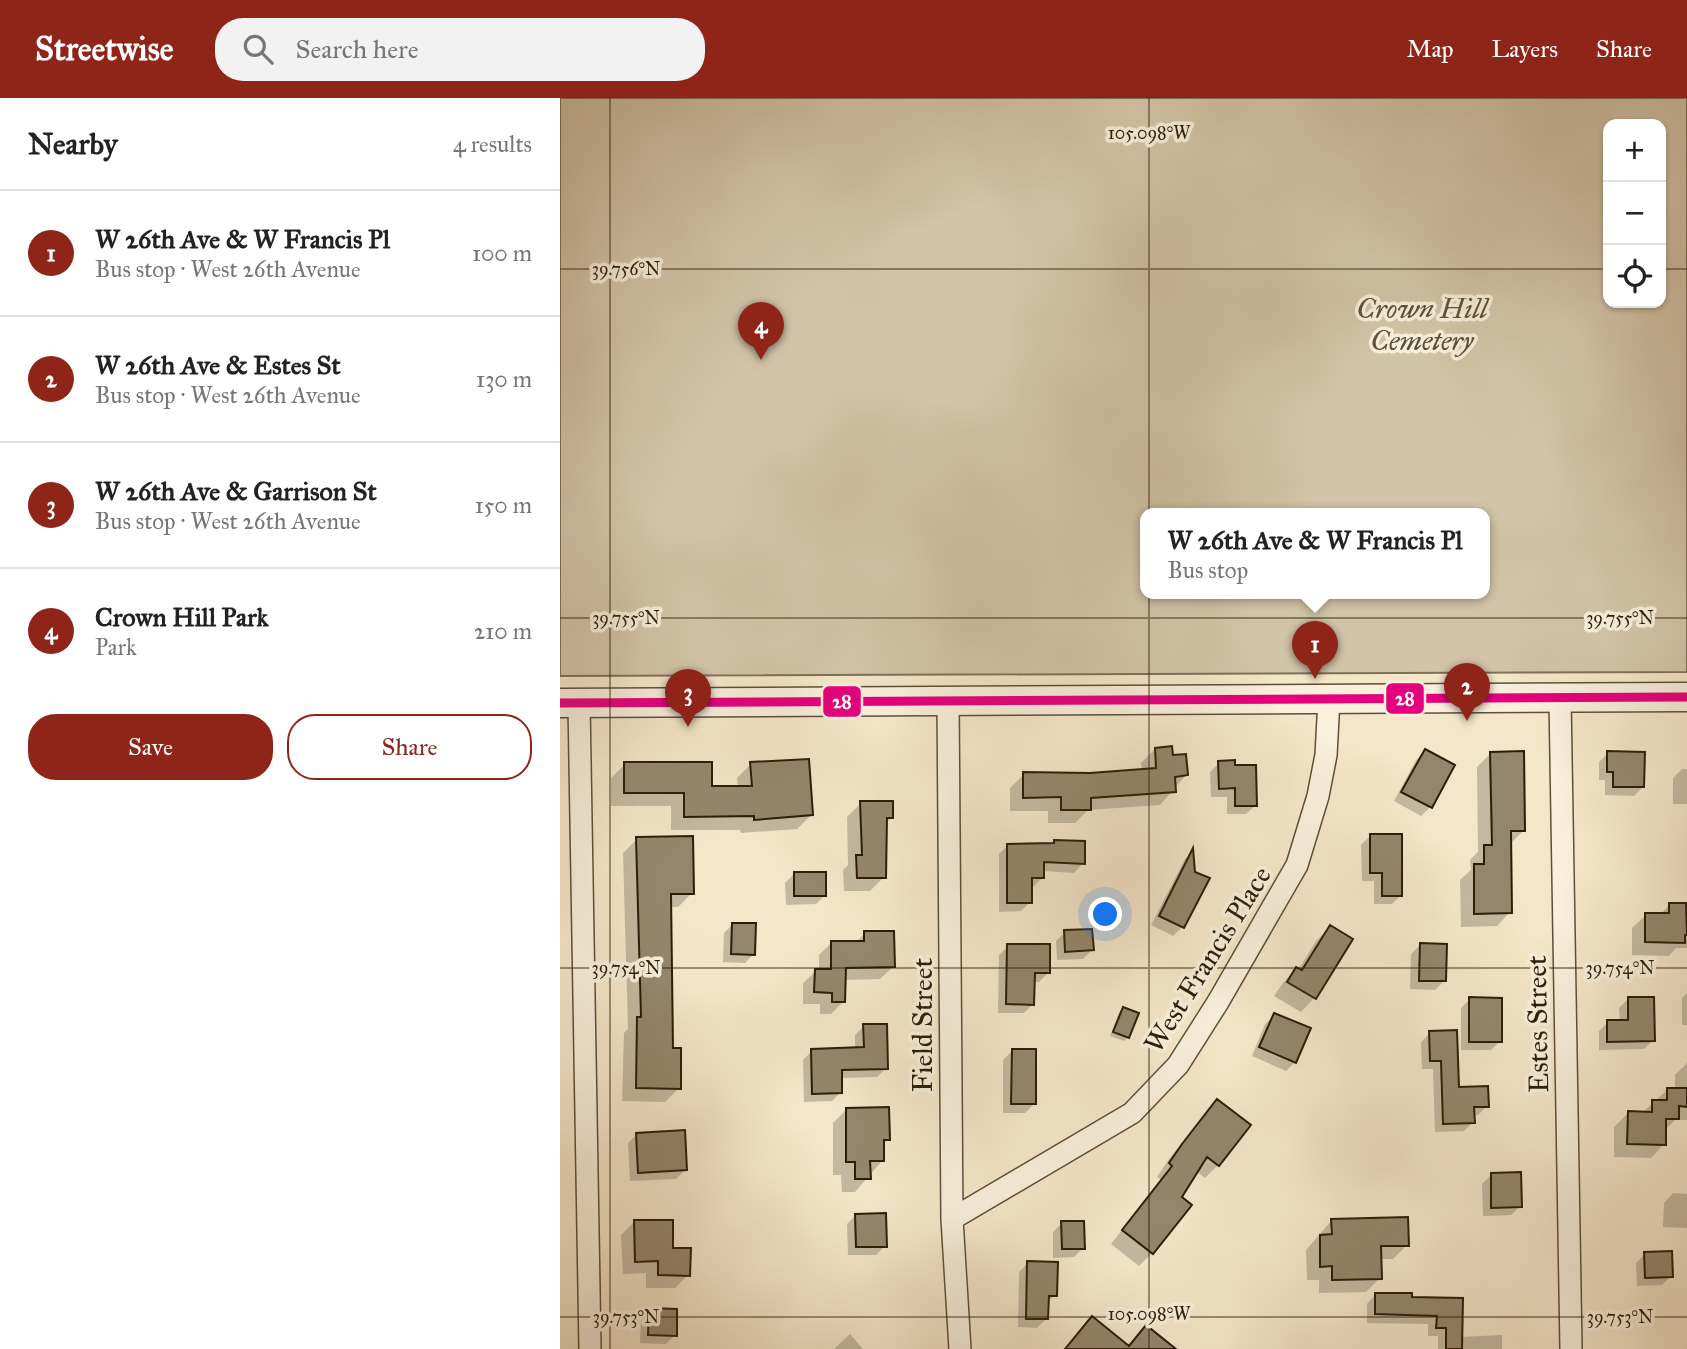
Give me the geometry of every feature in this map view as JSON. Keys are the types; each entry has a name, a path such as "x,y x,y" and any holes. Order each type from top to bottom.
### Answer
{"street":[{"path":"590,1349 570,703 1687,697"},
{"name":"Estes Street","path":"1560,698 1571,1349"},
{"name":"West Francis Place","path":"952,1219 1132,1113 1178,1065 1218,1002 1297,865 1318,796 1325,755 1329,699"},
{"name":"Field Street","path":"948,701 952,1219 960,1349"}],"green space":[{"name":"Crown Hill Cemetery","path":"560,98 1687,98 1687,672 560,676"}],"building":[{"path":"1172,746 1173,755 1186,754 1188,775 1175,777 1176,792 1091,798 1091,810 1061,810 1061,797 1023,798 1023,772 1090,773 1156,768 1155,748"},
{"path":"1425,749 1455,765 1432,808 1401,792"},
{"path":"1524,751 1525,831 1511,831 1512,913 1474,914 1474,864 1484,864 1484,845 1492,845 1490,752"},
{"path":"1607,751 1645,752 1644,787 1613,787 1613,772 1607,772"},
{"path":"809,759 813,815 754,820 754,816 684,817 684,793 624,793 624,762 712,762 712,786 752,786 750,762"},
{"path":"1235,760 1235,765 1256,765 1257,806 1235,806 1235,788 1219,789 1218,761"},
{"path":"860,801 893,801 893,818 887,818 886,878 857,878 856,855 862,855"},
{"path":"1370,834 1402,834 1402,896 1382,896 1382,873 1370,873"},
{"path":"693,836 694,894 671,894 673,1048 681,1048 681,1089 636,1088 637,1017 641,1017 636,837"},
{"path":"1054,840 1085,841 1085,864 1044,862 1044,878 1032,878 1032,903 1007,903 1007,844 1054,843"},
{"path":"1193,848 1195,872 1210,878 1184,928 1159,916"},
{"path":"794,872 826,872 826,896 794,896"},
{"path":"1669,903 1686,903 1685,943 1645,942 1645,913 1669,913"},
{"path":"732,923 756,923 755,955 731,954"},
{"path":"1330,925 1353,939 1316,999 1287,982 1296,967 1302,970"},
{"path":"1092,929 1094,950 1065,952 1064,930"},
{"path":"864,931 894,931 895,967 846,968 845,1002 832,1002 832,993 814,992 815,969 831,969 831,941 864,941"},
{"path":"1420,943 1447,944 1446,981 1419,981"},
{"path":"1007,944 1050,944 1050,973 1035,973 1034,1005 1006,1004"},
{"path":"1469,997 1502,998 1502,1042 1469,1042"},
{"path":"1628,997 1654,997 1655,1041 1607,1042 1607,1020 1628,1020"},
{"path":"1123,1007 1139,1013 1129,1038 1113,1032"},
{"path":"1274,1013 1311,1028 1296,1063 1259,1047"},
{"path":"863,1024 887,1024 888,1069 842,1070 842,1093 812,1094 811,1049 864,1047"},
{"path":"1457,1030 1459,1087 1488,1086 1489,1107 1474,1107 1475,1123 1443,1124 1441,1061 1430,1061 1429,1031"},
{"path":"1012,1049 1036,1049 1036,1104 1011,1104"},
{"path":"1667,1088 1687,1088 1687,1107 1679,1106 1679,1119 1666,1119 1666,1145 1627,1144 1628,1111 1652,1112 1652,1100 1667,1100"},
{"path":"1217,1099 1251,1125 1219,1166 1207,1157 1182,1197 1192,1205 1153,1254 1122,1230 1172,1166 1169,1163"},
{"path":"889,1107 890,1140 884,1140 884,1161 870,1161 871,1179 855,1179 855,1162 846,1162 846,1108"},
{"path":"685,1130 687,1170 638,1173 636,1133"},
{"path":"1521,1172 1522,1207 1491,1208 1491,1173"},
{"path":"886,1213 887,1247 856,1247 855,1214"},
{"path":"1408,1217 1409,1246 1381,1246 1382,1279 1332,1280 1332,1266 1320,1267 1320,1235 1332,1234 1331,1219"},
{"path":"634,1220 673,1220 673,1248 691,1248 690,1276 658,1275 658,1261 635,1262"},
{"path":"1061,1221 1084,1221 1085,1249 1062,1249"},
{"path":"1672,1251 1673,1277 1645,1278 1644,1252"},
{"path":"1027,1261 1058,1262 1057,1296 1049,1296 1048,1319 1026,1319"},
{"path":"1375,1293 1463,1298 1462,1349 1446,1349 1446,1328 1436,1328 1437,1316 1375,1314"},
{"path":"649,1308 677,1309 677,1336 648,1335"},
{"path":"1092,1316 1129,1346 1146,1325 1176,1349 1065,1349"}],"transit line":[{"name":"28","path":"560,703 1687,697"}],"place":[{"name":"Crown Hill Park","path":"761,360"},
{"name":"W 26th Ave & W Francis Pl","path":"1315,679"},
{"name":"W 26th Ave & Estes St","path":"1467,721"},
{"name":"W 26th Ave & Garrison St","path":"688,727"}]}
